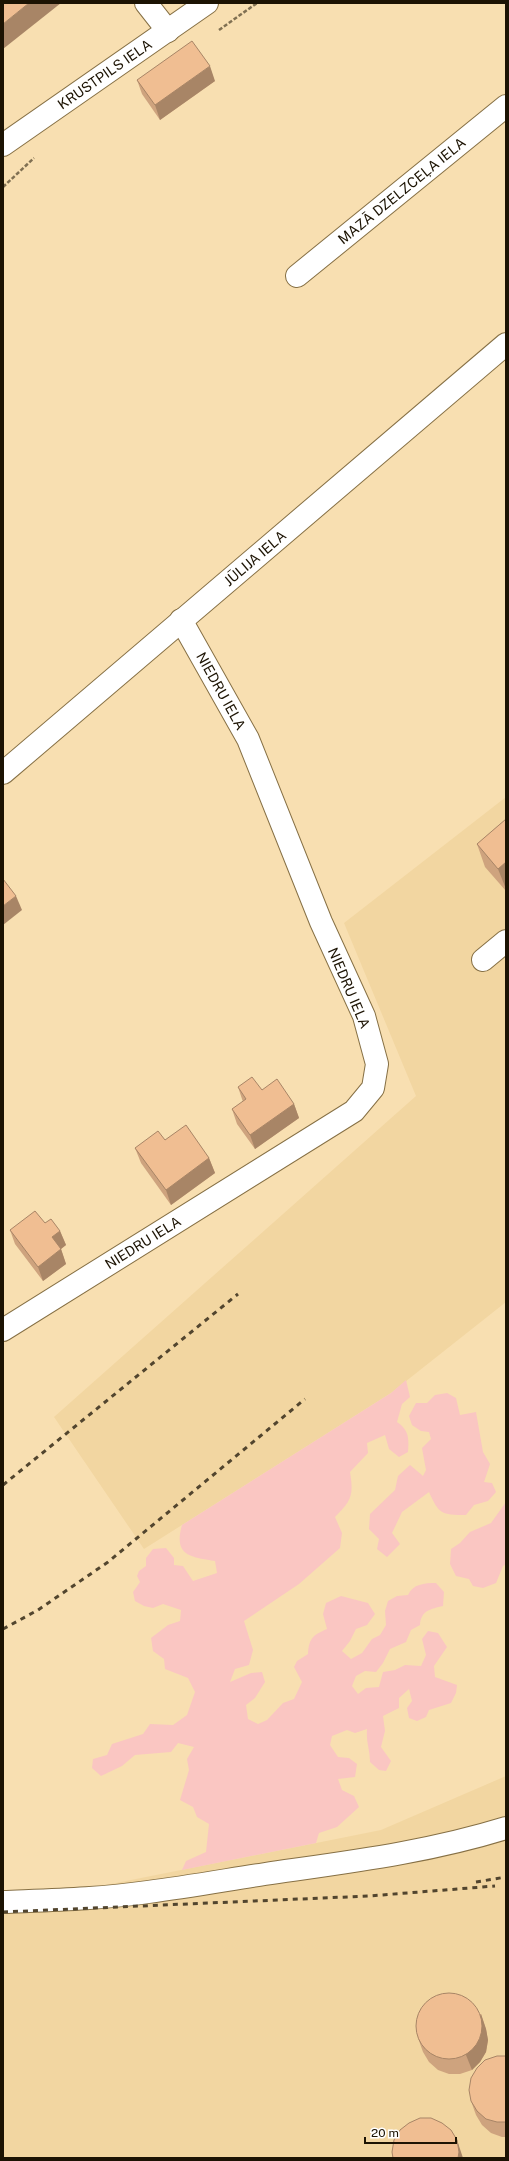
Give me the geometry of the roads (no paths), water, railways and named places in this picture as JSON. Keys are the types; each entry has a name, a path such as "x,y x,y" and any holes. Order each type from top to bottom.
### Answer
{"street":[{"path":"146,3 168,31"},
{"name":"KRUSTPILS IELA","path":"3,145 207,3"},
{"name":"MAZĀ DZELZCEĻA IELA","path":"298,276 506,106"},
{"name":"JŪLIJA IELA","path":"3,773 506,344"},
{"name":"NIEDRU IELA","path":"3,1330 354,1111 373,1088 377,1064 364,1016 320,922 248,739 181,620"},
{"path":"483,960 506,941"},
{"path":"3,1902 85,1898 148,1892 337,1865 400,1855 454,1844 506,1828"}],"railway":[{"path":"3,1485 238,1294"},
{"path":"3,1629 38,1610 108,1562 305,1399"},
{"path":"476,1882 506,1877"},
{"path":"3,1912 369,1896 495,1886"}]}
